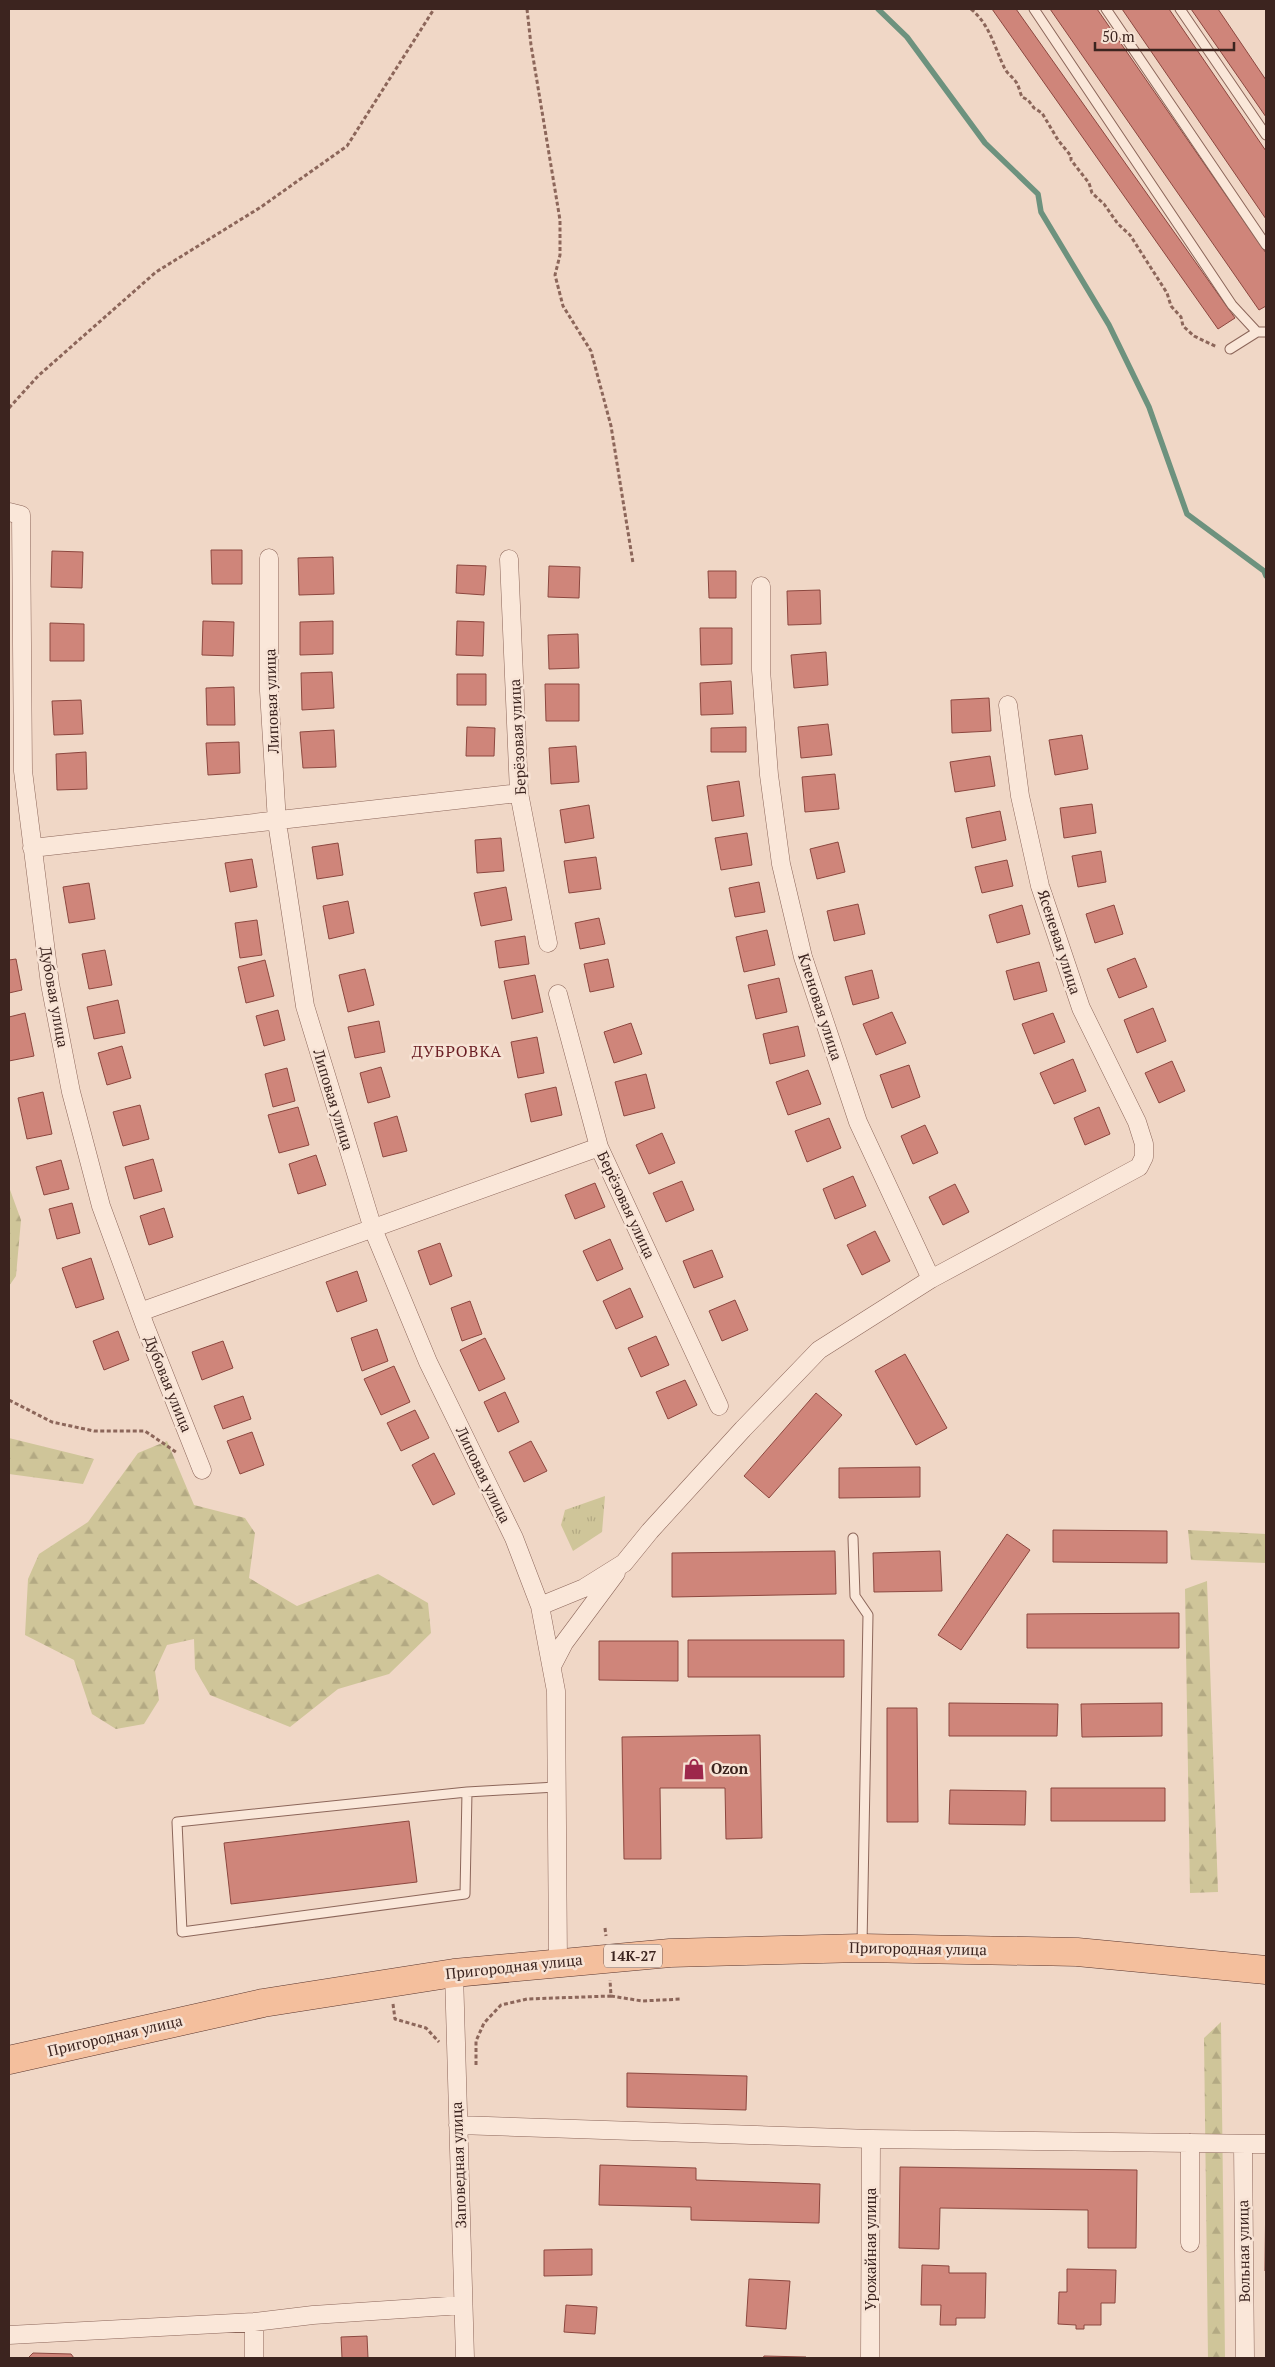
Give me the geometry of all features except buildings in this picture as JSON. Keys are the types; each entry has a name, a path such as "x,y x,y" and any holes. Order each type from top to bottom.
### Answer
{"main road":[{"name":"Пригородная улица","path":"9,2060 263,2003 454,1973 670,1953 862,1948 1077,1952 1266,1970"}],"street":[{"name":"Дубовая улица","path":"9,512 20,514 23,771 50,984 71,1092 101,1206 202,1470"},
{"name":"Липовая улица","path":"269,558 270,691 277,822 305,1006 373,1229 428,1362 514,1538 540,1606 556,1691 558,1962"},
{"name":"Берёзовая улица","path":"509,559 519,793 548,943"},
{"name":"Кленовая улица","path":"761,586 761,670 769,776 782,864 803,957 858,1122 931,1278"},
{"name":"Ясеневая улица","path":"931,1278 1139,1167 1144,1157 1144,1144 1136,1122 1081,1008 1040,886 1020,796 1008,705"},
{"path":"32,848 277,822 328,814 519,793"},
{"name":"Берёзовая улица","path":"558,994 599,1147 720,1406"},
{"path":"140,1312 599,1147"},
{"path":"552,1666 564,1642 656,1524 819,1350 931,1278"},
{"path":"540,1606 584,1588 624,1563"},
{"name":"Заповедная улица","path":"454,1973 465,2358"},
{"path":"458,2125 871,2139 1266,2144"},
{"name":"Урожайная улица","path":"870,2358 871,2139"},
{"path":"1190,2143 1190,2243"},
{"name":"Вольная улица","path":"1243,2144 1245,2358"},
{"path":"9,2334 254,2322 313,2315 463,2306"},
{"path":"254,2322 254,2358"}],"lane":[{"path":"1034,9 1232,305 1261,332 1230,349"},
{"path":"1106,9 1266,244"},
{"path":"1180,9 1266,135"},
{"path":"853,1538 855,1596 868,1615 862,1948"},
{"path":"467,1792 465,1894 182,1932 177,1822 467,1792 556,1787"}],"path":[{"path":"9,408 38,376 156,272 261,206 347,146 434,9"},
{"path":"527,9 532,54 560,220 560,255 556,275 563,306 591,351 611,426 633,562"},
{"path":"971,9 980,16 991,33 1002,64 1008,76 1016,82 1022,97 1042,113 1071,156 1071,160 1089,183 1092,193 1104,204 1118,224 1130,234 1167,292 1171,306 1181,317 1183,326 1211,346 1230,349"},
{"path":"9,1400 52,1422 94,1431 145,1431 202,1470"},
{"path":"605,1928 611,1996"},
{"path":"389,1983 395,2019 426,2028 448,2053 476,2053"},
{"path":"476,2072 476,2041 484,2023 501,2005 527,1999 611,1996 642,2001 682,1999"}],"green space":[{"path":"9,1187 21,1220 16,1276 9,1286"},
{"path":"9,1438 94,1459 83,1484 9,1474"},
{"path":"167,1441 194,1505 245,1518 255,1533 249,1578 297,1606 378,1574 428,1603 431,1633 389,1674 338,1689 290,1727 210,1695 195,1669 194,1639 167,1645 155,1671 159,1700 144,1724 116,1729 92,1714 74,1660 25,1635 28,1579 39,1554 88,1522 138,1453"},
{"path":"605,1496 602,1532 573,1551 561,1525 565,1510"},
{"path":"1188,1530 1266,1534 1266,1563 1191,1560"},
{"path":"1207,1581 1218,1892 1190,1893 1185,1589"},
{"path":"1221,2022 1225,2358 1208,2358 1204,2038"}],"waterway":[{"path":"878,9 907,37 985,143 1038,194 1041,212 1109,325 1149,407 1187,514 1264,571 1266,576"}],"place":[{"name":"Ozon","path":"694,1769"}],"district":[{"name":"ДУБРОВКА","path":"457,1051"}]}
